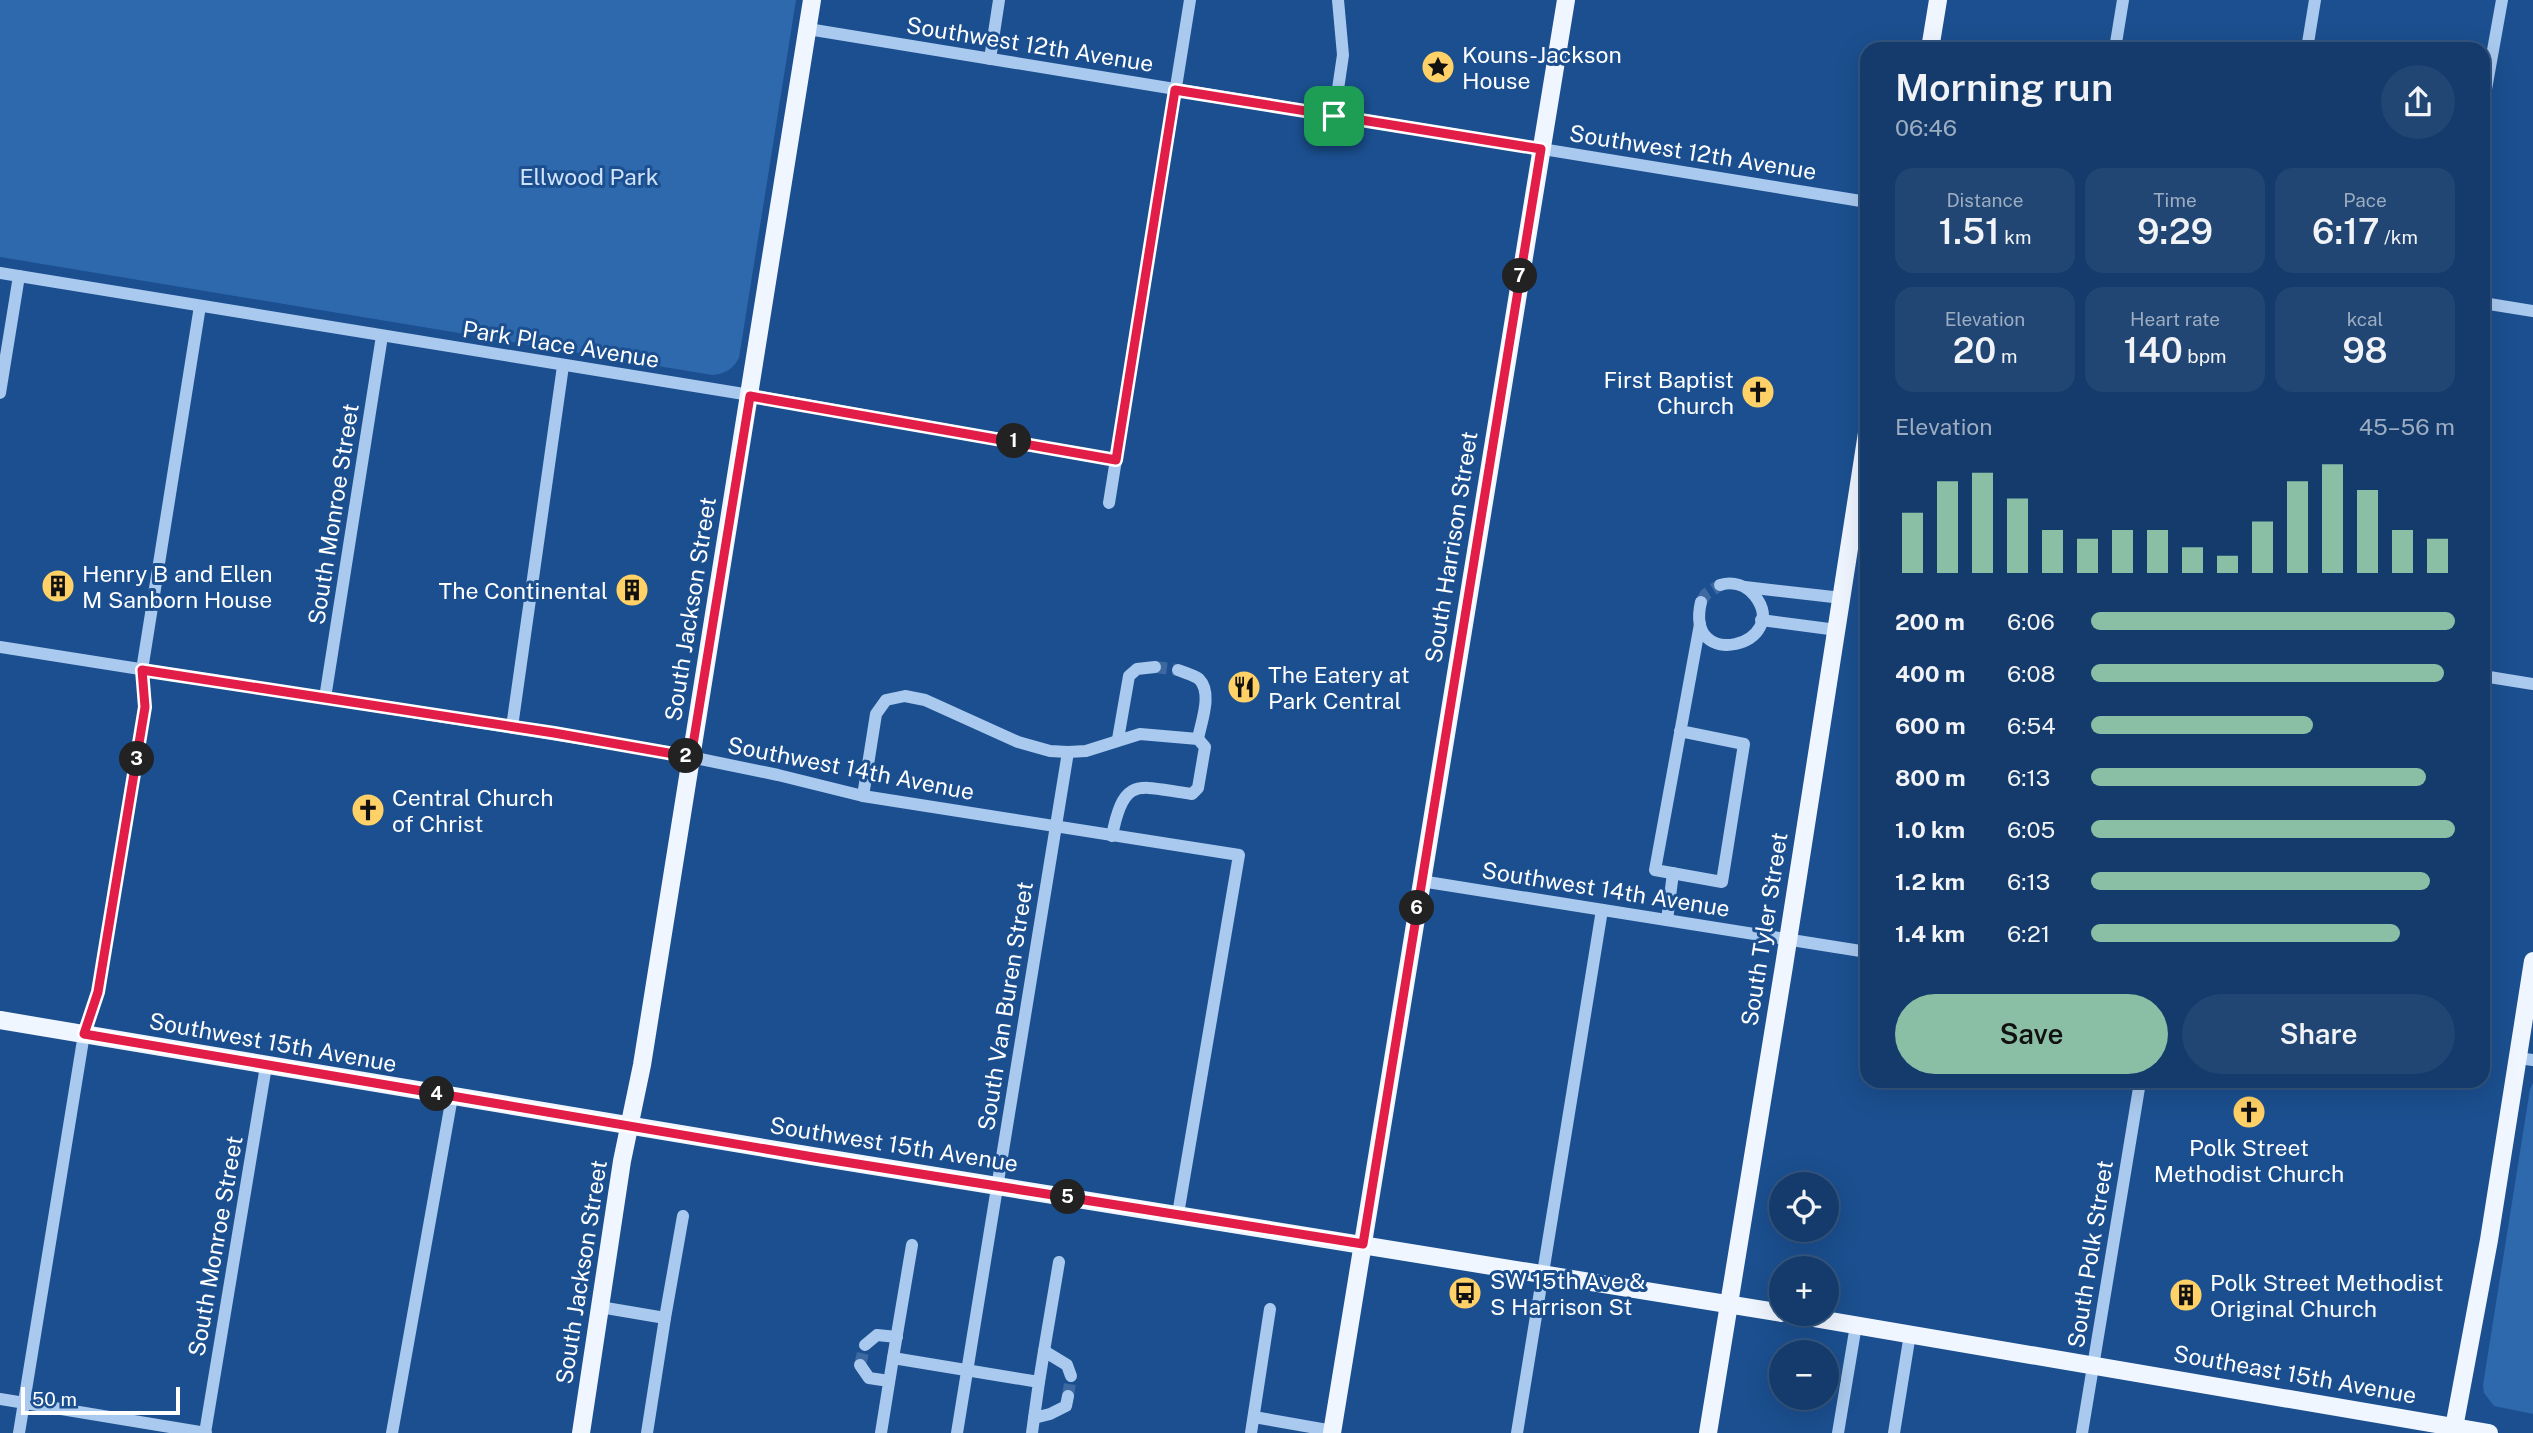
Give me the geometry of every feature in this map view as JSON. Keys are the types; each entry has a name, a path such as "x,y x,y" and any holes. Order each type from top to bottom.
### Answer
{"main road":[{"name":"South Jackson Street","path":"581,1433 812,0"},
{"name":"South Harrison Street","path":"1332,1432 1566,0"},
{"path":"1931,42 1938,0"},
{"name":"South Tyler Street","path":"1707,1433 1860,479"},
{"path":"2454,1430 2526,1059 2533,961"},
{"name":"Southwest 15th Avenue","path":"0,1020 452,1097 1769,1311"},
{"path":"1839,1322 2093,1364"},
{"name":"Southeast 15th Avenue","path":"2093,1364 2454,1430 2489,1433"}],"street":[{"path":"990,59 999,0"},
{"path":"1109,503 1190,0"},
{"path":"1334,116 1343,55 1338,0"},
{"path":"2116,42 2123,0"},
{"path":"2309,42 2315,0"},
{"path":"2490,67 2502,0"},
{"name":"Southwest 12th Avenue","path":"807,29 1860,201"},
{"name":"Park Place Avenue","path":"0,273 750,396 1116,460"},
{"path":"0,393 19,276"},
{"path":"2490,304 2533,311"},
{"path":"19,1433 84,1034 98,992 145,707 142,670 200,306"},
{"name":"South Monroe Street","path":"325,698 382,336"},
{"path":"512,727 564,366"},
{"path":"1720,585 1735,583 1745,587 1842,598"},
{"path":"1700,624 1712,640 1731,646 1750,639 1757,632 1761,620 1759,602 1745,587"},
{"path":"1680,732 1744,744 1722,881 1655,870 1680,732 1700,624 1698,614 1701,602"},
{"path":"1761,620 1837,630"},
{"name":"Southwest 14th Avenue","path":"0,647 691,757 863,796 1239,855 1178,1214"},
{"path":"1118,739 1129,676 1138,669 1155,667"},
{"path":"1178,670 1197,678 1205,687 1206,697 1198,739"},
{"path":"2490,677 2533,684"},
{"path":"863,796 876,714 886,700 905,696 925,699 1018,742 1050,751 1086,751 1140,734 1198,739 1205,747 1198,788 1192,794 1147,788 1133,789 1121,800 1112,836"},
{"name":"South Van Buren Street","path":"957,1433 1068,752"},
{"path":"1667,920 1673,873"},
{"name":"Southwest 14th Avenue","path":"1421,881 1860,951"},
{"path":"1517,1433 1602,910"},
{"name":"South Monroe Street","path":"206,1433 266,1066"},
{"name":"South Polk Street","path":"2082,1433 2139,1088"},
{"path":"392,1433 452,1097"},
{"path":"647,1433 684,1216"},
{"path":"881,1433 912,1245"},
{"path":"1032,1433 1059,1262"},
{"path":"600,1307 665,1318"},
{"path":"1251,1433 1270,1309"},
{"path":"1838,1433 1856,1325"},
{"path":"1895,1433 1910,1334"},
{"path":"865,1345 877,1335 897,1337"},
{"path":"1044,1351 1067,1365 1071,1376"},
{"path":"893,1358 1039,1382"},
{"path":"860,1366 869,1378 889,1381"},
{"path":"1034,1418 1066,1406 1068,1396"},
{"path":"0,1399 206,1433"},
{"path":"1254,1417 1332,1432"}],"green space":[{"name":"Ellwood Park","path":"0,0 796,0 739,358 728,370 712,375 0,257"},
{"path":"2533,1083 2533,1414 2494,1406 2484,1393 2483,1385"}],"tunnel":[{"path":"1701,602 1706,594 1720,585"},
{"path":"1155,667 1178,670"},
{"path":"860,1365 865,1345"},
{"path":"1068,1396 1071,1376"}],"place":[{"name":"Kouns-Jackson House","path":"1438,67"},
{"name":"First Baptist Church","path":"1758,392"},
{"name":"Henry B and Ellen M Sanborn House","path":"58,586"},
{"name":"The Continental","path":"632,590"},
{"name":"The Eatery at Park Central","path":"1244,687"},
{"name":"Central Church of Christ","path":"368,810"},
{"name":"Polk Street Methodist Church","path":"2249,1112"},
{"name":"SW 15th Ave & S Harrison St","path":"1465,1293"},
{"name":"Polk Street Methodist Original Church","path":"2186,1295"}],"route":[{"path":"1175,90 1334,116 1541,149 1363,1244 813,1157 84,1034 98,992 145,707 142,670 554,733 691,757 750,396 1116,460 1175,90"}]}
